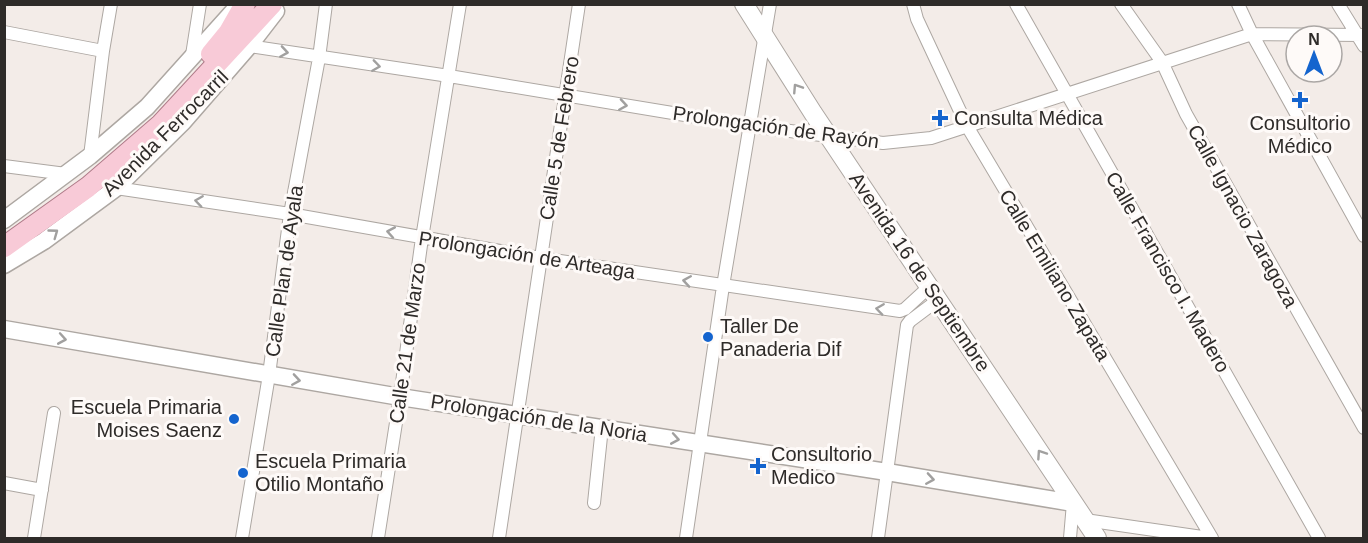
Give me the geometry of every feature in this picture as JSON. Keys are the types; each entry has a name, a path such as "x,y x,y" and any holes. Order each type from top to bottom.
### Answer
{"main road":[{"name":"Avenida Ferrocarril","path":"158,119 229,32 245,4"},
{"name":"Avenida Ferrocarril","path":"158,119 272,4"},
{"name":"Avenida 16 de Septiembre","path":"744,4 829,137 1097,538"},
{"path":"4,231 60,194 158,119"},
{"path":"4,247 88,187 158,119"}],"street":[{"path":"90,156 111,4"},
{"path":"192,55 200,4"},
{"name":"Avenida Ferrocarril","path":"4,220 90,156 147,107 240,4"},
{"name":"Avenida Ferrocarril","path":"4,265 44,241 116,188 183,122 249,46 280,4"},
{"name":"Calle Plan de Ayala","path":"242,538 269,375 290,214 326,4"},
{"name":"Calle 21 de Marzo","path":"378,538 422,238 460,4"},
{"name":"Calle 5 de Febrero","path":"500,538 579,4"},
{"path":"686,538 723,286 771,4"},
{"name":"Calle Emiliano Zapata","path":"913,4 917,20 967,126 1210,538"},
{"name":"Calle Francisco I. Madero","path":"1016,4 1319,538"},
{"name":"Calle Ignacio Zaragoza","path":"1121,4 1162,62 1186,114 1364,428"},
{"path":"1238,4 1252,34 1364,236"},
{"path":"1338,4 1362,39"},
{"path":"4,32 103,51"},
{"name":"Prolongación de Rayón","path":"249,46 449,76 751,126 883,143 931,138 1252,34 1362,39"},
{"path":"4,166 66,174"},
{"name":"Prolongación de Arteaga","path":"116,188 290,214 540,258 900,311 934,293"},
{"path":"878,538 907,325 934,293"},
{"name":"Prolongación de la Noria","path":"4,329 400,397 1073,503"},
{"path":"34,538 54,413"},
{"path":"594,503 602,427"},
{"path":"4,483 42,490"},
{"path":"1070,538 1073,503"},
{"path":"1085,520 1210,538"}],"place":[{"name":"Consultorio Médico","path":"1300,100"},
{"name":"Consulta Médica","path":"940,118"},
{"name":"Taller De Panaderia Dif","path":"708,337"},
{"name":"Escuela Primaria Moises Saenz","path":"234,419"},
{"name":"Consultorio Medico","path":"758,466"},
{"name":"Escuela Primaria Otilio Montaño","path":"243,473"}]}
